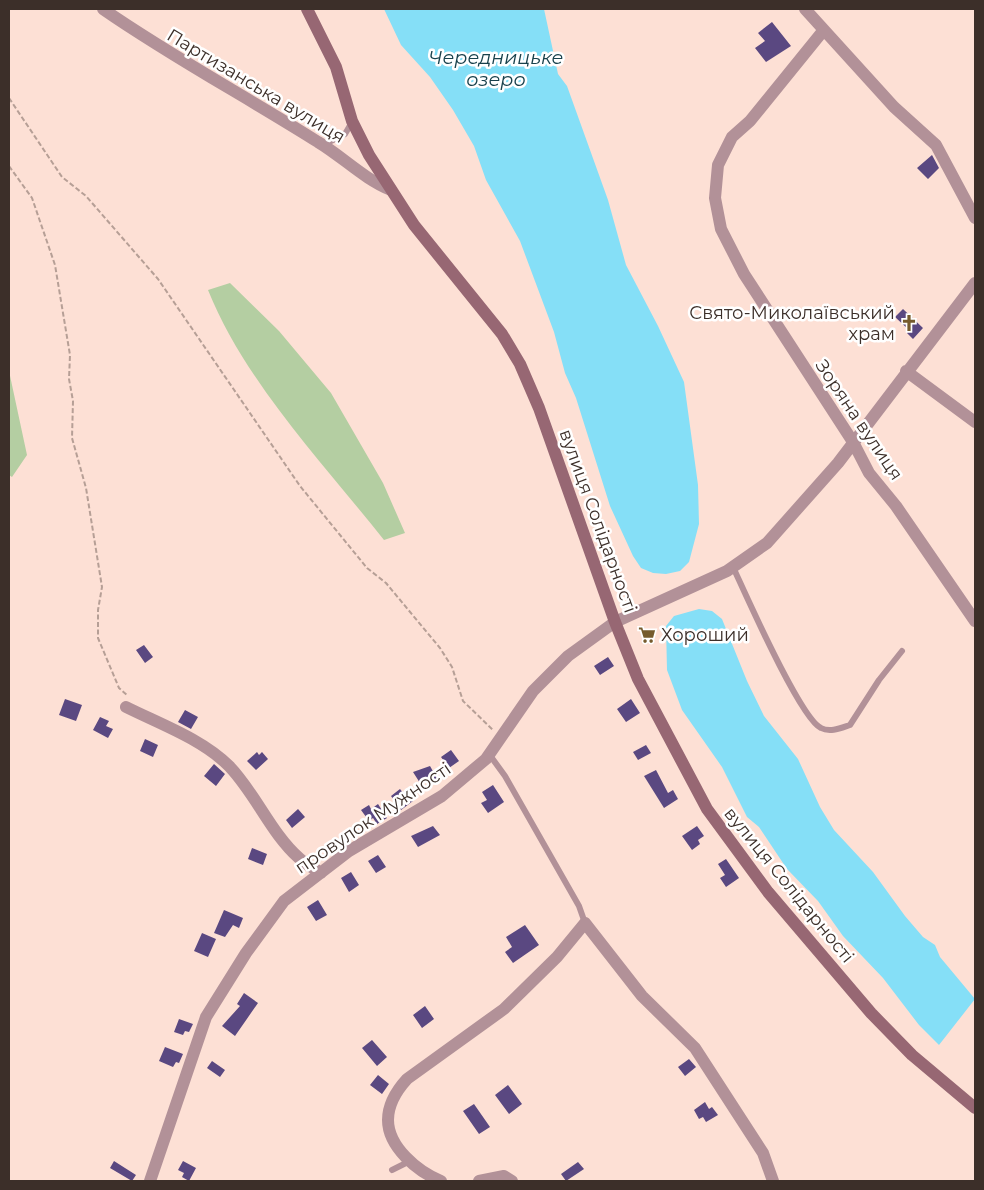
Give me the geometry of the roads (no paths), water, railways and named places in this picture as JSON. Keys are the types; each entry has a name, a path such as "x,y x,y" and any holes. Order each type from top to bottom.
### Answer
{"main road":[{"name":"вулиця Солідарності","path":"307,9 336,67 352,121 370,155 414,225 502,334 520,364 539,408 615,622 638,679 707,809 735,850 871,1014 912,1055 975,1108"}],"street":[{"name":"Партизанська вулиця","path":"103,9 149,41 323,146 378,185 391,190"},
{"path":"805,9 894,108 936,145 975,218"},
{"name":"Зоряна вулиця","path":"823,31 750,121 732,137 718,165 715,198 722,229 744,274 854,442 869,473 896,506 975,621"},
{"name":"провулок Мужності","path":"150,1181 206,1017 246,953 284,901 349,851 442,796 489,754 533,690 568,656 615,622 733,567 767,543 838,463 975,283"},
{"path":"906,372 975,422"},
{"path":"128,702 203,746 228,765 252,792 283,841 300,859 321,873"},
{"path":"441,1181 427,1176 410,1161 394,1141 388,1120 395,1093 407,1079 504,1010 557,957 585,923 642,996 695,1048 763,1153 773,1181"},
{"path":"479,1181 504,1176 512,1181"}],"lane":[{"path":"323,146 345,134 352,121"},
{"path":"733,567 783,672 809,717 820,728 833,730 850,725 880,680 902,652"},
{"path":"489,754 505,776 579,906 585,923"},
{"path":"392,1170 410,1161"}],"water":[{"name":"Чередницьке озеро","path":"384,9 544,9 558,74 567,86 608,200 626,265 658,326 684,382 698,485 699,524 689,562 680,571 666,574 653,573 641,568 633,556 610,506 576,398 565,373 554,332 520,241 486,180 474,146 453,110 430,77 401,45"},
{"path":"699,609 712,611 722,619 747,681 764,716 798,759 820,807 834,830 873,872 923,937 935,945 940,957 975,999 939,1045 919,1025 883,978 843,936 818,901 787,869 759,827 747,817 722,767 682,710 667,670 666,626 674,616"}],"place":[{"name":"Свято-Миколаївський храм","path":"909,323"},
{"name":"Хороший","path":"647,635"}]}
